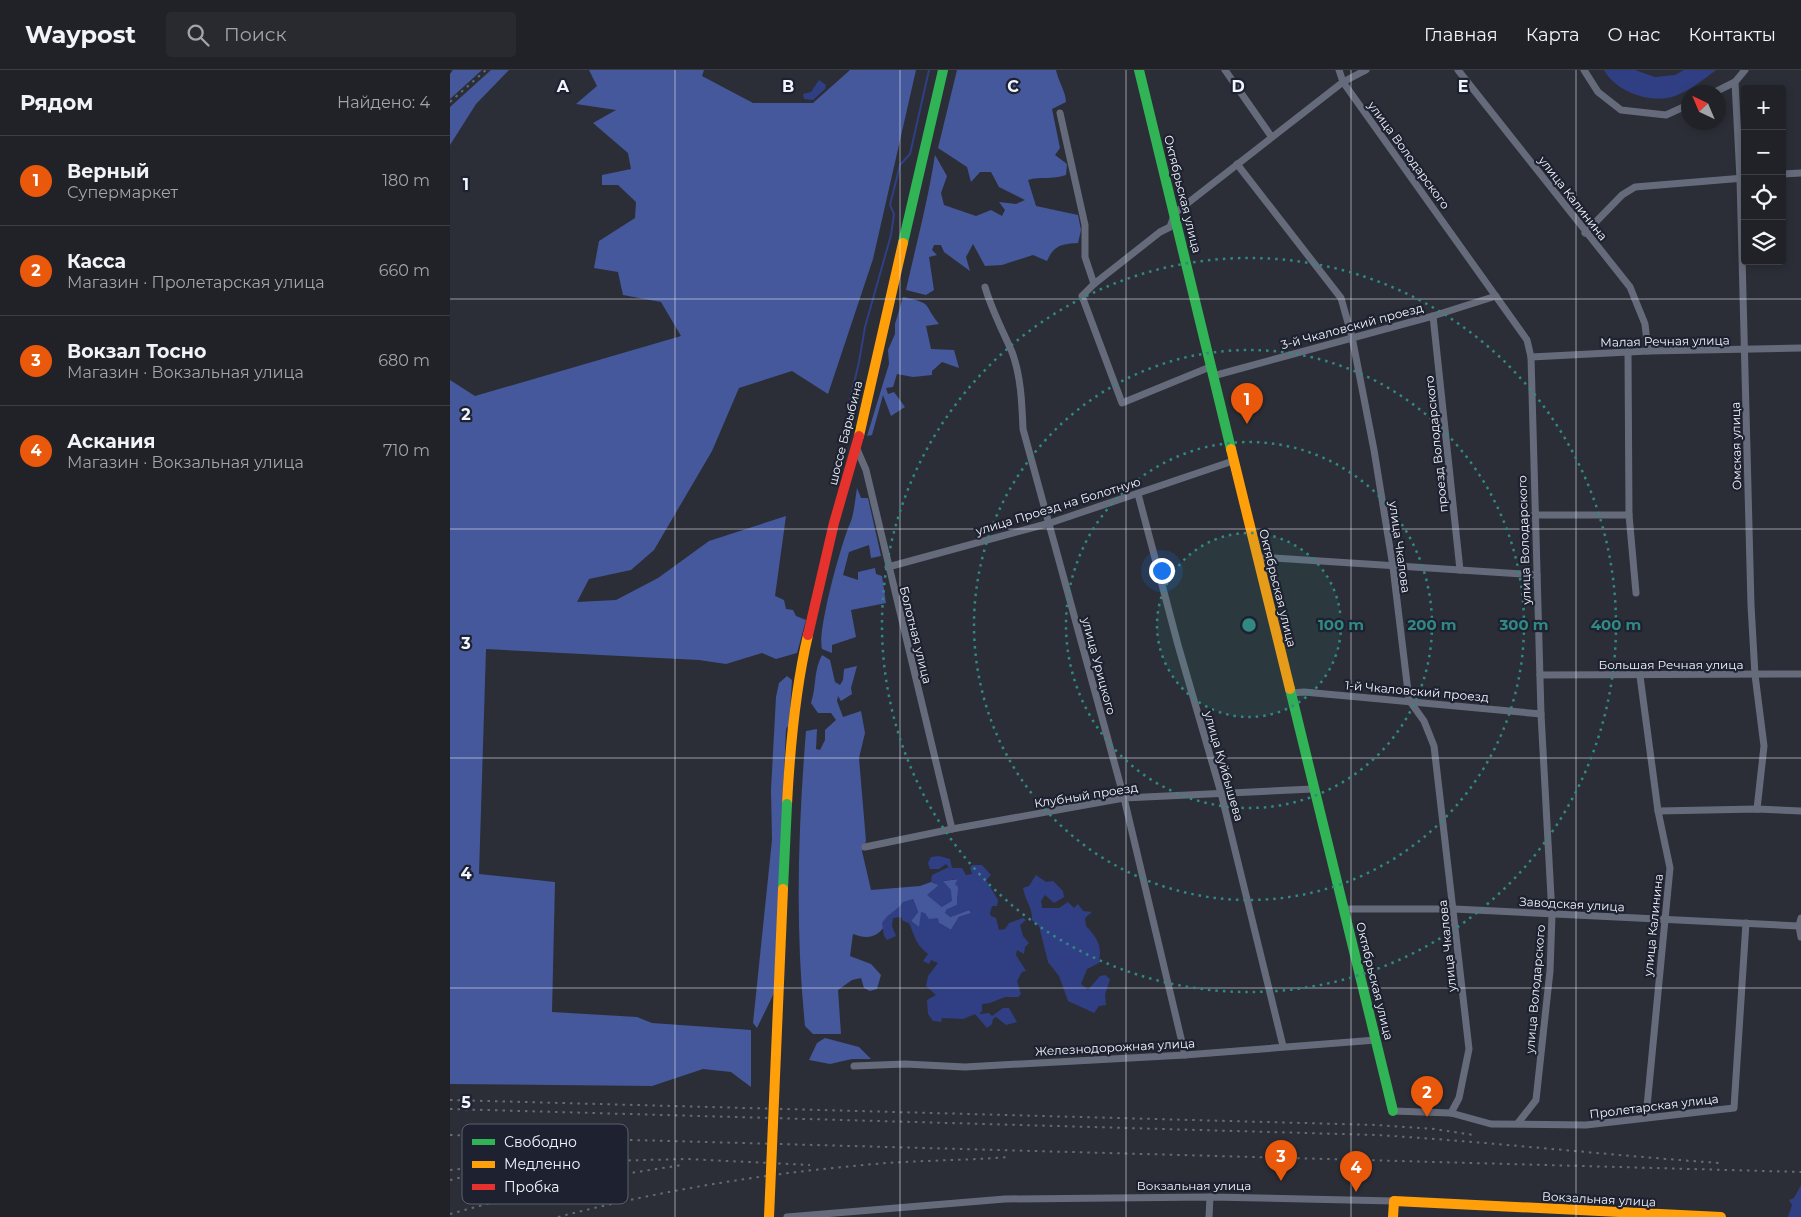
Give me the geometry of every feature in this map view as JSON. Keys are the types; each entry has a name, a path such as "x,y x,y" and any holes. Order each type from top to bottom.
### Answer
{"street":[{"name":"шоссе Барыбина","path":"769,1217 787,804 790,751 800,669 834,523 856,447 943,70"},
{"name":"Октябрьская улица","path":"1139,70 1393,1111"},
{"path":"1224,70 1271,136"},
{"name":"улица Володарского","path":"1339,70 1343,82 1527,340 1530,357 1541,714 1552,915 1550,971 1536,1100 1518,1123"},
{"path":"1060,113 1085,225 1085,257 1094,284 1160,232 1170,227 1175,213 1271,136 1343,82 1366,70"},
{"name":"улица Калинина","path":"1458,70 1585,233 1630,287 1645,324 1648,351"},
{"path":"1584,70 1598,92 1621,110 1666,116 1681,109"},
{"path":"1726,86 1735,82 1745,70"},
{"name":"Омская улица","path":"1735,82 1742,175"},
{"name":"улица Чкалова","path":"1237,164 1342,298 1352,337 1393,567 1409,700 1424,721 1434,746 1469,1049 1458,1098 1451,1113"},
{"path":"1786,174 1801,173"},
{"path":"1585,233 1622,195 1635,187 1741,178"},
{"name":"Омская улица","path":"1743,220 1750,585 1756,675 1764,746 1757,809"},
{"name":"3-й Чкаловский проезд","path":"1094,284 1082,296 1122,403 1212,372 1433,316 1496,296"},
{"name":"улица Урицкого","path":"985,287 992,312 1012,353 1021,393 1023,429 1124,798 1185,1055"},
{"name":"проезд Володарского","path":"1433,316 1460,570"},
{"name":"Малая Речная улица","path":"1530,357 1648,351 1801,348"},
{"path":"1628,352 1629,515 1636,593"},
{"name":"Болотная улица","path":"856,447 866,470 952,829"},
{"name":"улица Проезд на Болотную","path":"888,568 1050,523 1233,461"},
{"name":"улица Куйбышева","path":"1138,494 1178,645 1221,793 1283,1046"},
{"path":"1534,515 1629,515"},
{"path":"1257,557 1537,575"},
{"name":"Большая Речная улица","path":"1540,675 1801,674"},
{"name":"улица Калинина","path":"1640,676 1658,811 1670,868 1669,899 1665,921 1646,1118"},
{"name":"1-й Чкаловский проезд","path":"1292,693 1304,692 1409,700 1541,714"},
{"name":"Клубный проезд","path":"865,847 952,829 1124,798 1314,789"},
{"path":"1658,811 1757,809 1801,811"},
{"name":"Заводская улица","path":"1344,909 1454,910 1665,921 1800,922"},
{"path":"1800,922 1801,937"},
{"name":"Пролетарская улица","path":"1393,1111 1451,1113 1492,1124 1586,1125 1734,1108 1746,923"},
{"name":"Железнодорожная улица","path":"854,1066 905,1064 965,1067 1185,1055 1376,1040"},
{"path":"1209,1217 1210,1197"},
{"name":"Вокзальная улица","path":"787,1217 1005,1199 1210,1197 1394,1201 1721,1217"},
{"path":"1393,1217 1394,1201"}],"shaded area":[{"path":"453,70 482,70 450,99 450,74"},
{"path":"491,70 509,70 476,104 450,145 450,107"},
{"path":"589,70 704,70 702,76 753,103 813,103 850,70 916,70 873,259 828,394 792,371 739,388 712,451 654,550 631,570 589,579 577,602 616,600 658,578 709,541 786,516 775,596 784,600 786,609 793,610 796,616 806,620 797,653 776,659 762,653 726,664 699,660 486,649 479,874 555,882 552,1012 637,1017 652,1023 751,1030 751,1087 731,1072 703,1069 652,1086 450,1084 450,380 475,396 681,336 661,302 623,295 618,272 594,268 599,241 635,218 636,202 618,185 602,185 602,175 631,169 628,153 593,123 616,110 576,104 597,86"},
{"path":"957,70 1056,70 1066,102 1052,109 1060,148 1055,155 1067,164 1066,175 1028,180 1036,206 1078,215 1081,230 1078,243 1059,246 1047,261 1033,255 1002,265 985,266 973,244 966,257 970,271 944,252 941,245 934,245 932,250 937,255 929,257 934,290 926,295 906,290 935,155 947,176 941,193 944,205 976,216 991,210 1002,216 1005,210 999,202 1016,204 1025,200 999,187 991,172 980,172 971,182 967,167 938,148"},
{"path":"1604,70 1635,70 1655,77 1675,75 1684,70 1716,70 1695,85 1681,85 1681,93 1663,98 1644,97 1634,94 1609,78"},
{"path":"819,80 826,85 825,89 813,100 804,99 803,94 811,92"},
{"path":"903,297 926,305 939,324 926,326 931,349 954,350 959,368 942,362 932,371 932,375 913,377 897,374 893,387 886,388 888,394 894,392 905,407 891,416 883,395 872,435 867,436 889,364 888,350 895,334 895,324"},
{"path":"857,488 861,498 868,498 881,556 871,558 869,545 849,552 843,575 858,580 858,572 875,568 876,574 882,576 886,603 851,610 856,637 832,645 832,653 822,649 823,625 836,569 852,518"},
{"path":"822,655 830,660 835,682 840,685 843,680 844,669 857,666 851,688 852,694 841,701 838,696 837,701 843,717 861,711 865,733 859,758 866,841 862,851 871,890 920,886 931,882 939,885 928,895 942,907 943,881 959,879 957,905 946,910 950,917 969,910 972,913 959,917 951,930 939,923 920,928 911,921 918,912 913,899 899,908 876,935 862,937 853,934 850,956 871,964 881,975 877,989 870,991 864,988 861,978 852,980 838,990 841,1034 813,1034 805,1026 800,952 801,805 806,731 817,729 816,749 820,750 825,740 825,730 836,720 831,713 818,713 811,703 817,668"},
{"path":"787,676 792,680 789,725 786,729 774,993 757,1028 753,1023 772,840 771,790 776,697 779,683"},
{"path":"939,856 950,859 952,868 962,868 966,875 972,874 970,868 972,865 982,865 991,875 986,880 998,900 997,906 992,906 990,913 991,916 996,918 999,930 1005,929 1009,923 1023,918 1026,920 1020,925 1023,936 1029,943 1025,947 1024,954 1017,950 1016,955 1026,971 1022,972 1017,981 1021,994 1018,997 1005,997 982,1004 982,1011 979,1014 989,1013 992,1016 1003,1008 1009,1008 1017,1022 1006,1025 996,1017 987,1028 975,1014 963,1019 942,1018 941,1022 933,1021 928,1014 927,1000 936,995 926,986 928,976 938,963 931,960 929,964 923,961 928,954 918,944 909,923 903,921 901,917 893,918 892,926 896,936 887,940 884,936 882,923 885,919 903,902 913,899 918,912 911,921 919,927 921,912 925,913 929,919 938,918 939,923 951,930 959,917 971,913 969,910 950,917 945,913 946,910 957,905 958,887 955,884 958,879 943,881 951,890 952,901 942,907 927,895 939,885 931,882 932,875 949,867 946,864 939,869 930,869 928,863 931,857"},
{"path":"1036,875 1046,882 1053,881 1063,891 1064,897 1054,903 1045,895 1041,901 1042,908 1059,908 1068,902 1074,908 1078,904 1083,911 1092,912 1085,918 1086,926 1098,943 1100,951 1099,963 1087,969 1081,984 1088,990 1100,976 1105,975 1110,979 1105,995 1106,1005 1099,1006 1094,1013 1068,1001 1059,976 1048,962 1039,926 1032,920 1023,888 1029,886"},
{"path":"825,1038 859,1047 871,1059 852,1059 830,1064 809,1060 817,1043"},
{"path":"1801,1185 1801,1217 1788,1217 1792,1205 1789,1200 1794,1198"}],"waterway":[{"path":"848,409 865,327 891,235 894,214 890,205 900,165 910,154 929,70"}],"railway":[{"path":"450,102 486,70"},
{"path":"450,1100 1377,1125 1434,1129 1474,1135"},
{"path":"450,1109 1377,1135 1720,1163"},
{"path":"450,1135 462,1135"},
{"path":"628,1140 1801,1172"},
{"path":"628,1200 672,1191 787,1173 882,1163 1008,1157"},
{"path":"628,1160 687,1159 810,1165"},
{"path":"628,1173 682,1165"},
{"path":"450,1170 462,1169"},
{"path":"450,1180 462,1177"},
{"path":"450,1214 487,1204"},
{"path":"558,1217 613,1204"}],"traffic: fast":[{"path":"903,243 943,70"},
{"path":"1139,70 1231,449"},
{"path":"1290,689 1393,1111"},
{"path":"783,889 787,804"}],"traffic: slow":[{"path":"859,436 903,243"},
{"path":"1231,449 1290,689"},
{"path":"787,804 794,719 808,635"},
{"path":"769,1217 783,889"},
{"path":"1393,1217 1394,1201 1721,1217"}],"traffic: jam":[{"path":"808,635 834,523 859,436"}],"place":[{"name":"Верный","path":"1247,424"},
{"name":"Касса","path":"1427,1117"},
{"name":"Вокзал Тосно","path":"1281,1181"},
{"name":"Аскания","path":"1356,1192"}]}
